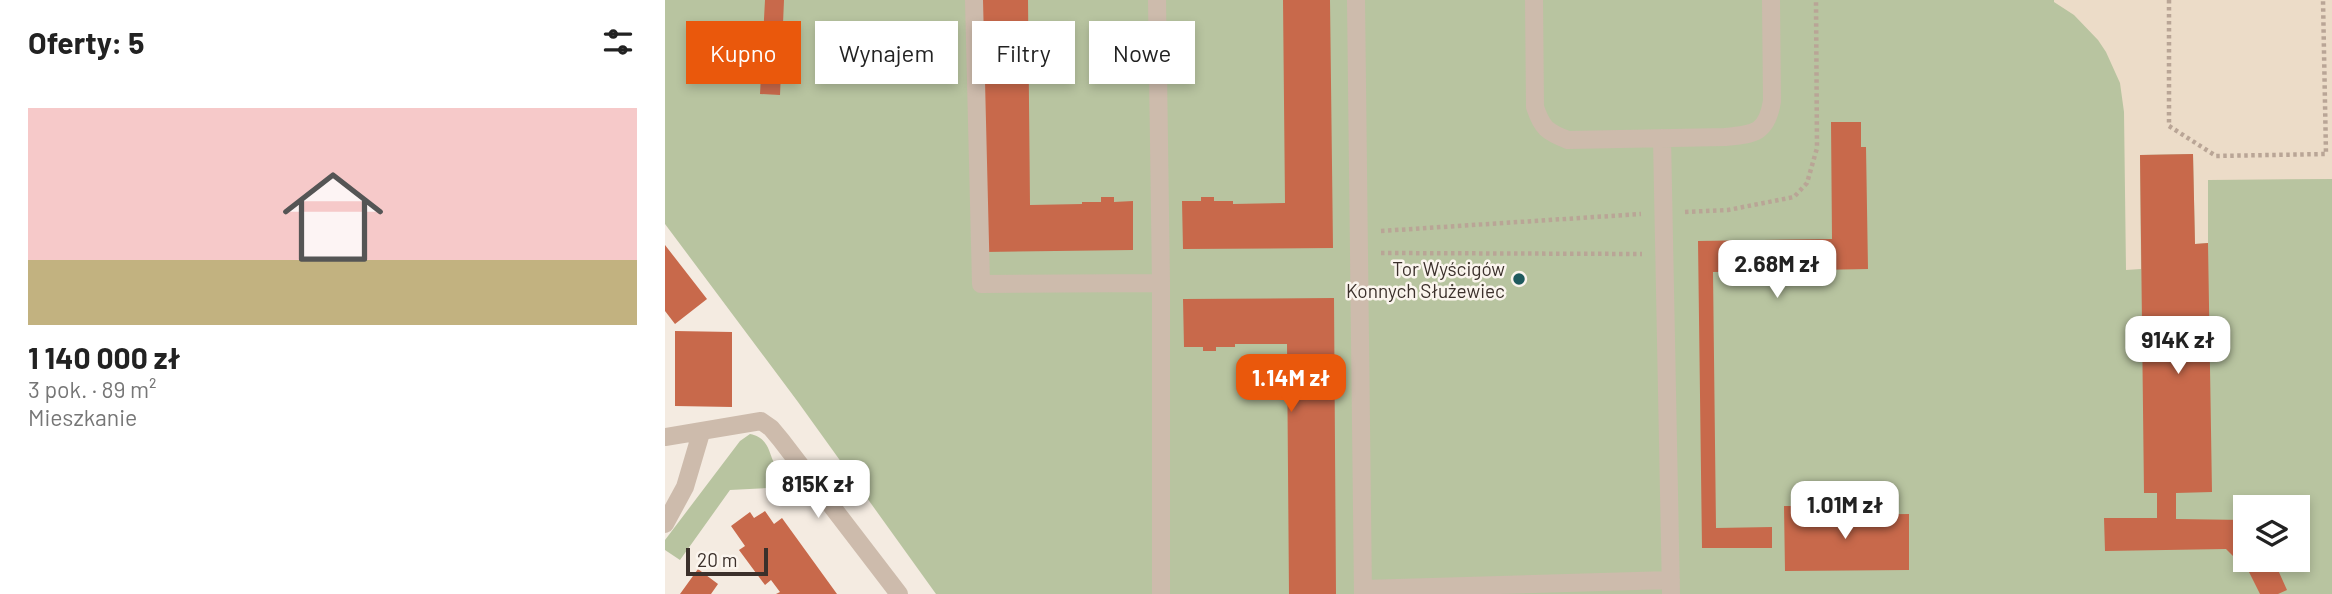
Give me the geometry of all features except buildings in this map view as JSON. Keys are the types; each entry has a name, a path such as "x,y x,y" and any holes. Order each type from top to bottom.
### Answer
{"street":[{"path":"974,0 981,284 1161,283"},
{"path":"1157,0 1161,594"},
{"path":"1356,0 1363,592 1671,587 1662,138"},
{"path":"1534,0 1535,107 1541,124 1552,134 1568,140 1745,135 1761,130 1770,117 1772,101 1771,0"},
{"path":"665,437 761,421 771,428 899,594"},
{"path":"665,524 685,487 701,433"}],"path":[{"path":"2169,0 2169,126 2216,156 2326,154 2323,0"},
{"path":"1359,232 1646,214"},
{"path":"1359,253 1646,254"}],"green space":[{"name":"Tor Wyścigów Konnych Służewiec","path":"665,0 2332,0 2332,594 936,594 798,402 665,224"},
{"path":"750,434 764,442 787,487 730,490 680,560 665,550 665,540 740,441"}],"shaded area":[{"path":"2054,0 2332,0 2332,179 2208,180 2208,243 2195,244 2193,154 2140,155 2141,269 2126,270 2124,112 2120,83 2098,40 2074,15"}],"place":[{"name":"Tor Wyścigów Konnych Służewiec","path":"1519,279"}]}
